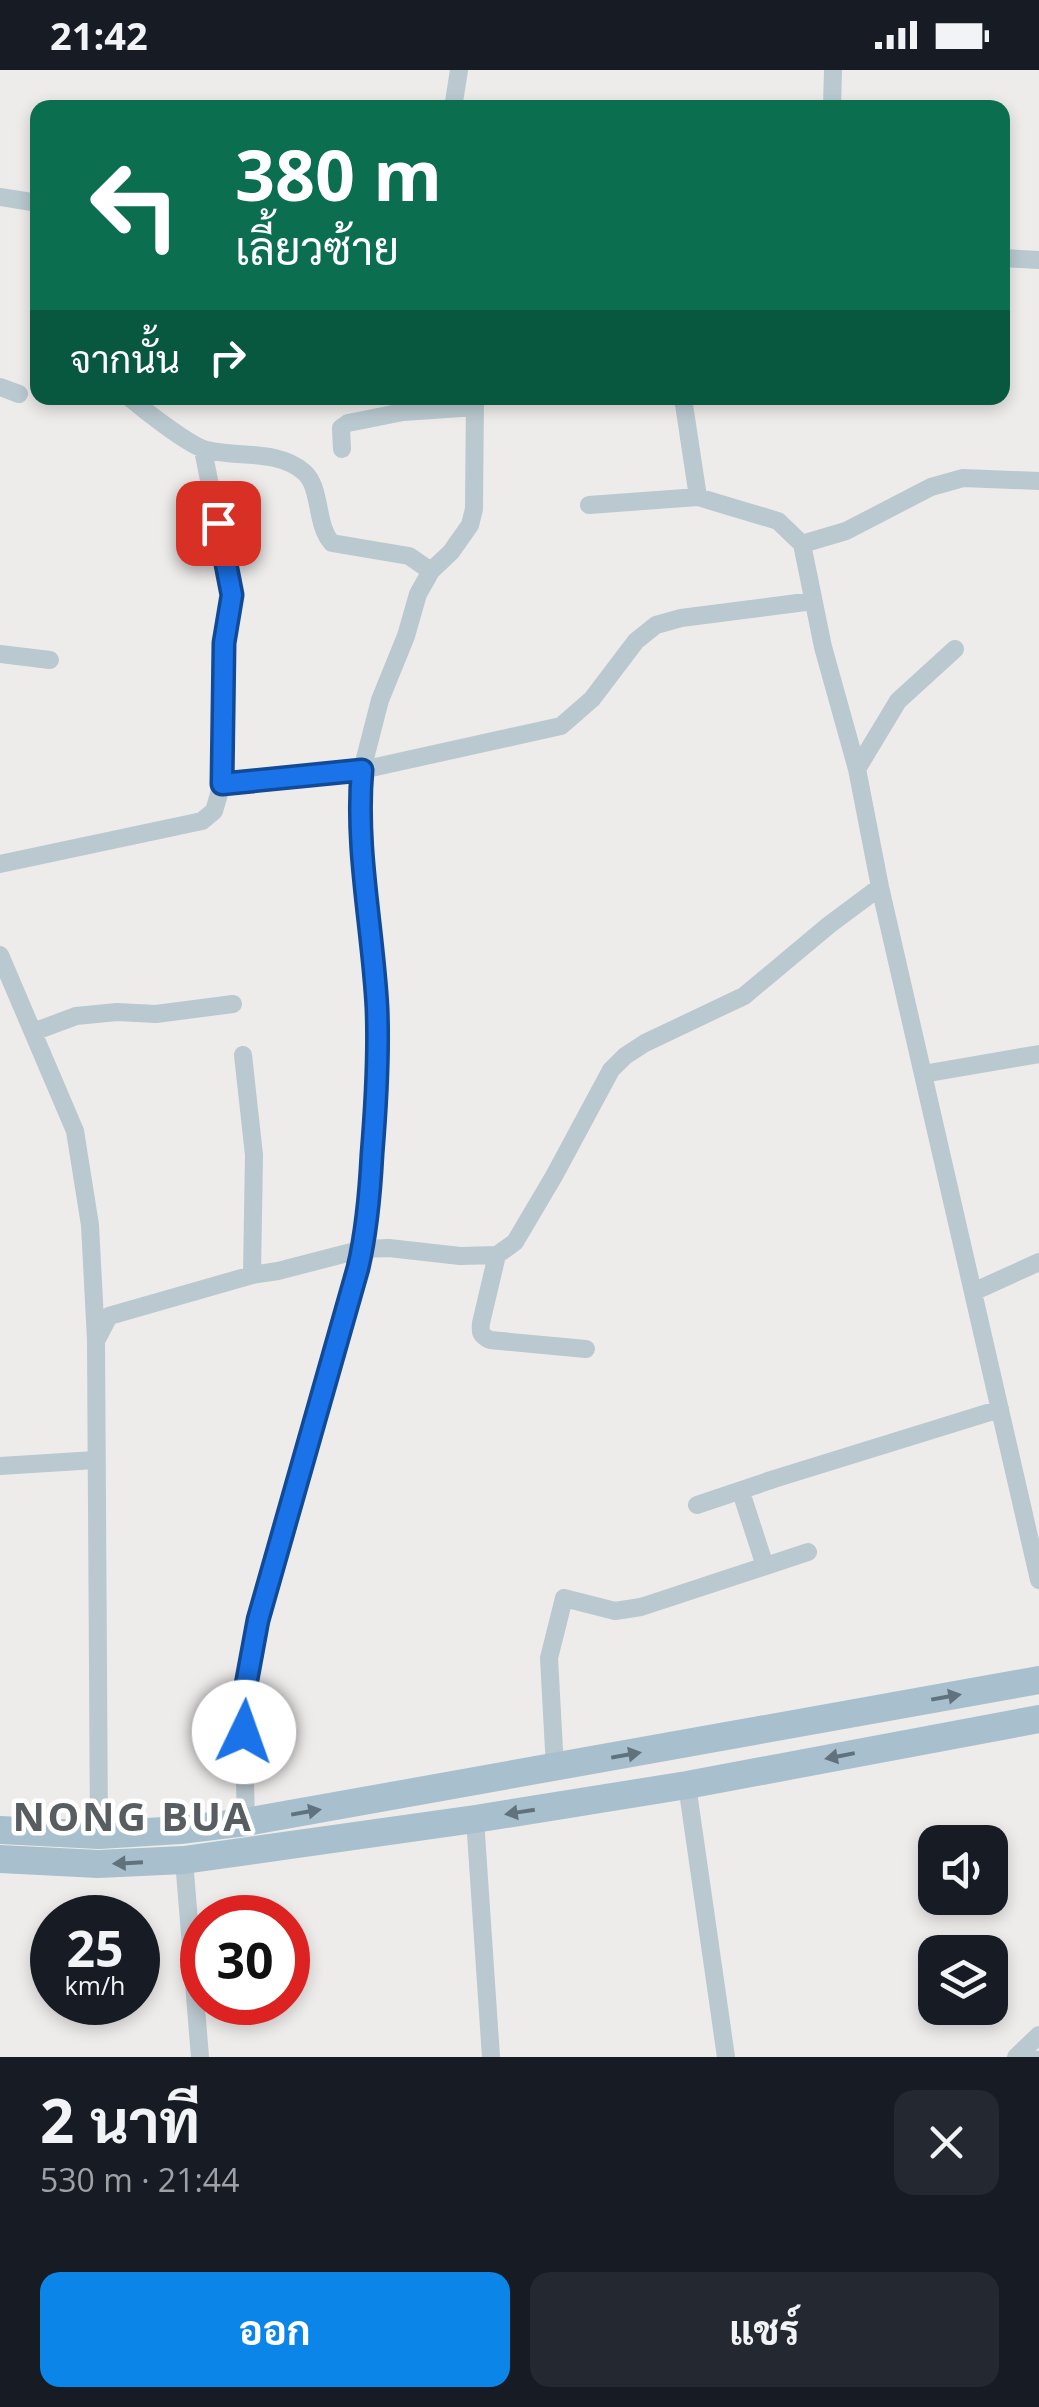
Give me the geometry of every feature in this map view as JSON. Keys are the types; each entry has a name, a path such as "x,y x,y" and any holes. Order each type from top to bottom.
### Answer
{"main road":[{"path":"0,1830 99,1835 246,1822 1039,1680"},
{"path":"0,1860 98,1864 184,1860 688,1785 1039,1719"}],"street":[{"path":"453,100 459,70"},
{"path":"832,100 833,70"},
{"path":"0,197 30,202"},
{"path":"1010,258 1039,260"},
{"path":"0,386 19,394"},
{"path":"140,405 203,450 272,457 302,470 310,479 326,536 332,543 409,556 431,571"},
{"path":"342,449 341,428 348,423 453,405"},
{"path":"246,1822 243,1701 258,1620 367,1229 378,1086 377,1008 362,856 362,770 380,700 418,594 431,571 470,526 474,509 475,405"},
{"path":"684,405 698,497"},
{"path":"0,864 202,820 214,811 222,784 224,643 232,595 203,450"},
{"path":"802,544 846,530 947,482 963,478 1039,481"},
{"path":"589,505 698,497 778,521 802,544 823,647 857,769 880,887 1039,1580"},
{"path":"222,784 362,770 561,726 592,699 636,641 656,625 681,618 814,601"},
{"path":"857,769 898,701 955,648"},
{"path":"0,654 50,660"},
{"path":"96,1341 108,1316 252,1275 363,1249 460,1256 497,1254 515,1242 611,1070 625,1056 656,1037 744,996 829,924 880,887"},
{"path":"0,956 75,1132 90,1225 96,1341 99,1835"},
{"path":"32,1032 76,1016 156,1014 232,1004"},
{"path":"923,1074 1039,1054"},
{"path":"243,1055 254,1155 252,1275"},
{"path":"497,1254 481,1323 483,1336 490,1340 586,1349"},
{"path":"973,1292 1039,1262"},
{"path":"697,1505 1000,1409"},
{"path":"0,1466 95,1460"},
{"path":"741,1492 764,1566"},
{"path":"555,1768 549,1658 564,1598 615,1611 641,1607 808,1552"},
{"path":"688,1785 726,2057"},
{"path":"475,1819 491,2057"},
{"path":"184,1860 200,2057"},
{"path":"1016,2057 1039,2035"}],"lane":[{"path":"1024,2057 1039,2055"}],"district":[{"name":"NONG BUA","path":"133,1817"}],"route":[{"path":"218,523 232,595 224,643 222,784 362,770 362,856 377,1008 378,1086 367,1229 258,1620 243,1701 244,1732"}]}
